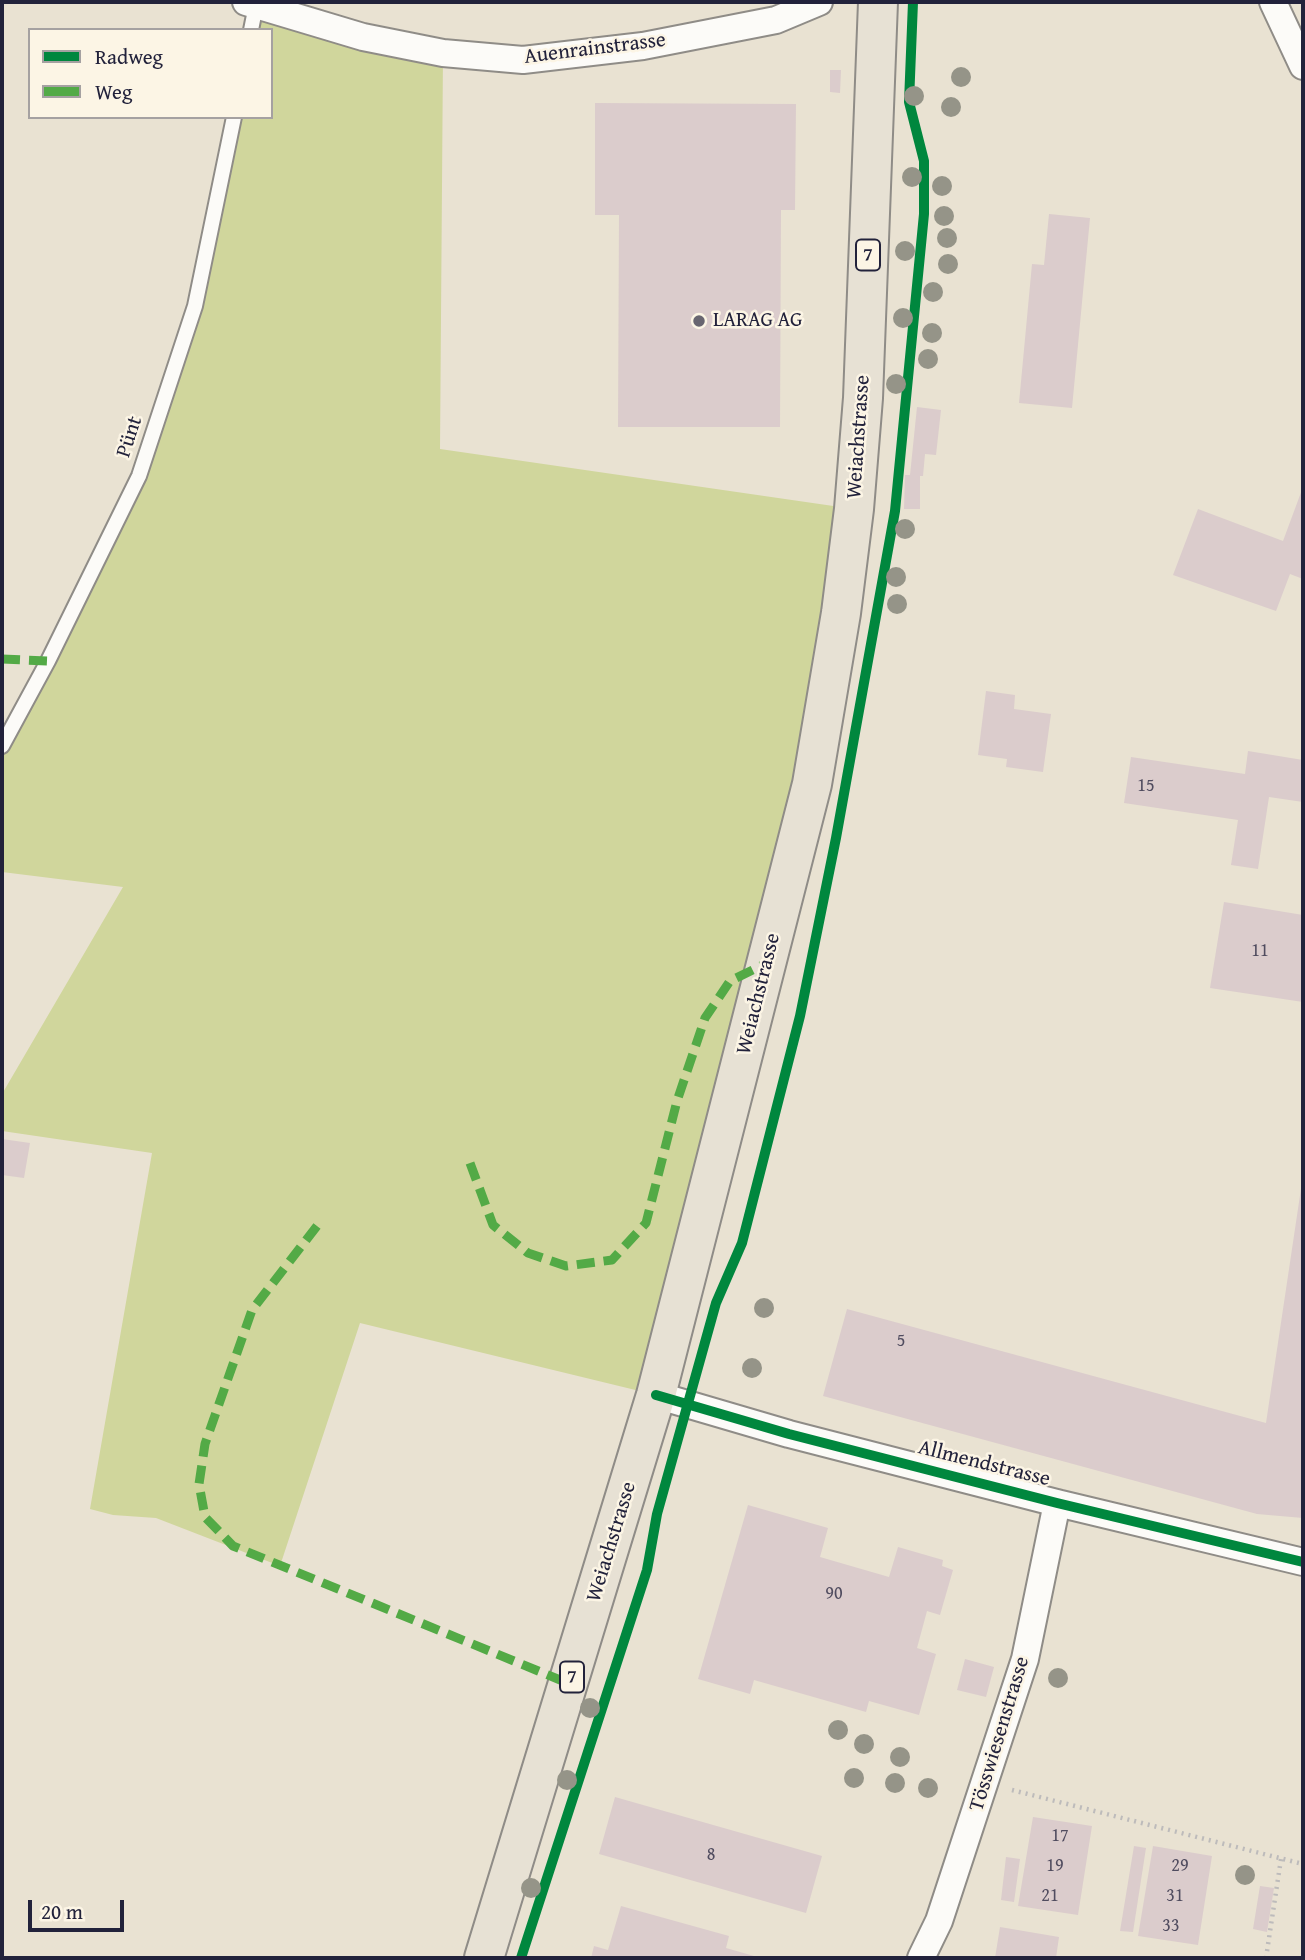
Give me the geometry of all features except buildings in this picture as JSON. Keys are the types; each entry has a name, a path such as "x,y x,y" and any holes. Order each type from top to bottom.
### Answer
{"main road":[{"name":"Weiachstrasse","path":"484,1958 570,1684 656,1395 813,784 841,614 854,509 863,398 878,2"}],"street":[{"name":"Auenrainstrasse","path":"251,12 443,53 523,60 643,46 776,20 819,2"},
{"path":"1273,2 1303,66"},
{"name":"Allmendstrasse","path":"656,1395 789,1434 1057,1503 1303,1562"},
{"name":"Tösswiesenstrasse","path":"921,1958 939,1921 1025,1659 1057,1503"}],"lane":[{"name":"Pünt","path":"2,746 48,660 139,476 195,306 234,119"}],"path":[{"path":"985,1783 1303,1864"},
{"path":"1266,1958 1281,1858"}],"green space":[{"path":"256,5 443,53 440,449 854,509 656,1395 360,1323 280,1566 156,1518 113,1515 90,1509 152,1153 2,1131 2,1094 123,887 2,872 2,746 139,476 195,306 234,119 273,119 273,28 251,28"}],"marked path":[{"path":"2,659 48,661"},
{"path":"470,1163 493,1225 528,1253 566,1266 612,1260 646,1223 677,1101 705,1018 730,981 767,963"},
{"path":"317,1226 252,1310 205,1444 199,1484 205,1517 233,1546 570,1684"}],"cycle path":[{"path":"521,1958 647,1570 657,1514 716,1303 742,1243 800,1016 836,838 895,511 924,214 924,161 909,102 913,2"},
{"path":"656,1395 789,1434 1057,1503 1303,1562"}],"place":[{"name":"LARAG AG","path":"699,321"}]}
